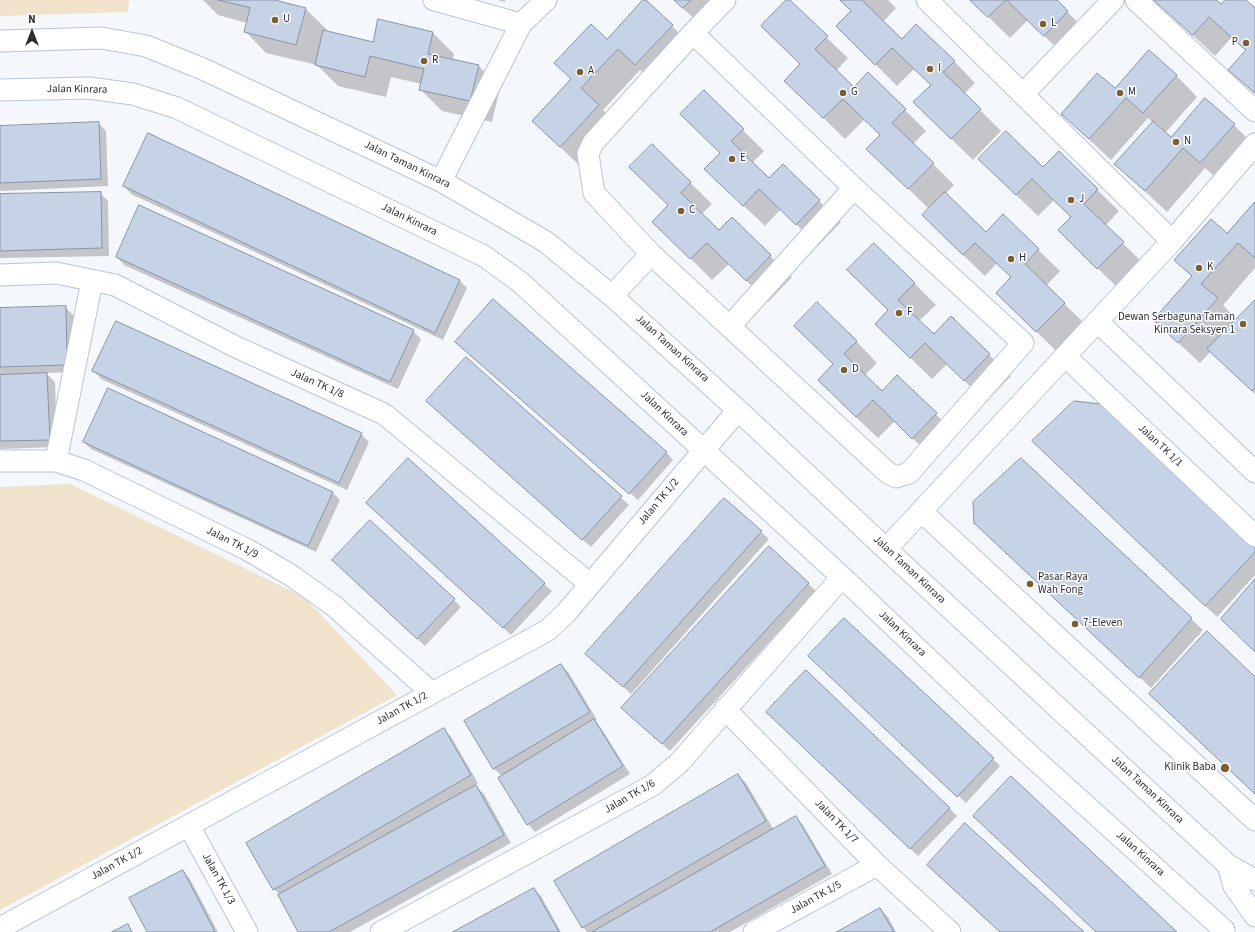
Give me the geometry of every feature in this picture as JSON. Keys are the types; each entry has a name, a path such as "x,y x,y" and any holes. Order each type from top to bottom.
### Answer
{"street":[{"path":"434,0 521,24"},
{"path":"441,180 521,24 546,0"},
{"path":"692,33 854,188 1023,343 910,473 896,476 888,473 651,254 594,193 588,154 593,143 692,33 725,0"},
{"path":"927,0 1172,241"},
{"path":"1023,94 1113,0"},
{"path":"1136,0 1255,111"},
{"name":"Jalan Taman Kinrara","path":"0,41 102,38 146,46 203,69 441,180 546,242 612,296 738,410 1228,865 1255,880"},
{"name":"Jalan Kinrara","path":"0,90 89,88 133,94 177,108 484,256 520,282 842,577 1020,746 1224,930"},
{"path":"886,549 1066,357 1172,241 1255,144"},
{"path":"730,326 854,188"},
{"path":"612,296 651,254"},
{"name":"Jalan TK 1/8","path":"0,275 56,273 115,285 236,347 384,414 590,584"},
{"path":"56,461 92,281"},
{"path":"1098,322 1255,472"},
{"name":"Jalan TK 1/1","path":"1066,357 1255,536"},
{"name":"Jalan TK 1/2","path":"0,928 548,630 566,613 738,410"},
{"name":"Jalan TK 1/9","path":"0,461 56,461 84,470 248,550 292,576 334,606 432,693"},
{"path":"922,512 1255,820"},
{"name":"Jalan TK 1/6","path":"381,932 653,785 679,763 842,577"},
{"name":"Jalan TK 1/7","path":"726,709 877,865 950,932"},
{"name":"Jalan TK 1/3","path":"188,826 247,932"},
{"name":"Jalan TK 1/5","path":"754,932 877,865"},
{"path":"1228,865 1234,886 1255,916"}],"shaded area":[{"path":"0,0 129,0 128,12 0,16"},
{"path":"70,484 304,597 397,695 0,910 0,487"}],"building":[{"name":"U","path":"218,0 275,0 306,8 296,45 244,32 250,8"},
{"name":"A","path":"643,0 646,0 673,25 635,65 618,49 581,88 599,105 560,147 532,121 571,79 554,63 591,24 607,39"},
{"path":"674,0 691,0 683,8"},
{"name":"G","path":"786,0 790,0 828,36 815,49 854,87 868,72 906,109 892,123 934,163 908,189 866,149 880,135 843,99 823,118 784,81 800,64 761,26"},
{"name":"I","path":"840,0 862,0 902,39 916,24 955,61 943,72 981,109 951,139 913,102 931,85 892,48 875,65 836,26 851,11"},
{"path":"970,0 1006,0 988,17"},
{"name":"L","path":"1007,0 1057,0 1068,11 1044,36"},
{"name":"P","path":"1154,0 1216,0 1221,4 1225,0 1246,0 1255,8 1255,93 1228,70 1246,50 1209,17 1193,35"},
{"name":"R","path":"378,19 433,32 428,54 479,65 470,101 419,90 424,69 370,56 365,77 315,65 323,30 373,42"},
{"name":"M","path":"1149,50 1177,75 1143,113 1126,98 1089,139 1061,114 1097,73 1115,88"},
{"name":"E","path":"704,90 744,129 731,141 769,178 783,164 820,200 796,225 759,189 743,206 704,169 720,153 680,114"},
{"name":"N","path":"1205,98 1235,124 1200,163 1183,148 1145,191 1114,164 1153,121 1171,137"},
{"path":"99,122 101,179 0,183 0,126"},
{"name":"J","path":"1006,131 1043,167 1059,151 1098,189 1084,204 1124,242 1097,269 1058,230 1071,217 1032,179 1016,195 978,159"},
{"path":"148,133 460,280 435,333 123,186"},
{"name":"C","path":"652,144 691,182 681,193 719,230 732,217 771,255 746,281 707,243 690,259 652,222 668,205 629,167"},
{"path":"101,192 102,248 0,251 0,194"},
{"name":"H","path":"945,192 986,232 1003,214 1039,249 1025,264 1065,303 1036,332 996,293 1011,277 975,243 963,255 922,215"},
{"name":"K","path":"1255,202 1255,258 1238,243 1201,284 1218,298 1178,343 1153,320 1192,276 1174,260 1211,219 1227,233"},
{"path":"139,205 414,330 390,382 116,257"},
{"name":"F","path":"874,243 915,283 898,300 934,334 951,316 990,354 964,381 925,343 910,358 875,324 888,310 847,270"},
{"path":"493,299 667,452 629,494 455,342"},
{"name":"Dewan Serbaguna Taman Kinrara Seksyen 1","path":"1255,300 1255,388 1252,391 1207,349"},
{"name":"D","path":"817,302 857,341 844,354 882,391 897,375 937,413 912,439 873,400 856,417 818,380 833,364 794,326"},
{"path":"66,306 67,365 0,367 0,308"},
{"path":"116,321 362,433 339,483 92,371"},
{"path":"466,357 622,496 582,540 426,401"},
{"path":"47,373 50,440 0,441 0,375"},
{"path":"108,388 333,492 308,546 83,442"},
{"path":"1074,401 1101,404 1255,540 1255,552 1205,606 1032,441"},
{"path":"408,458 545,583 503,628 366,503"},
{"path":"1021,458 1192,618 1139,678 974,523 973,502"},
{"path":"724,498 762,531 623,687 585,654"},
{"path":"370,520 455,599 417,639 332,560"},
{"path":"769,546 809,583 662,744 621,708"},
{"path":"1255,579 1255,652 1221,619"},
{"path":"844,618 994,758 957,797 808,656"},
{"path":"1207,631 1255,677 1255,794 1149,694"},
{"path":"561,664 590,712 493,769 464,721"},
{"path":"806,670 950,808 910,849 766,712"},
{"path":"594,719 623,766 527,825 498,778"},
{"path":"444,728 471,775 273,890 246,843"},
{"path":"738,774 766,821 582,928 554,881"},
{"path":"1011,776 1177,932 1096,932 973,816"},
{"path":"476,785 504,835 329,932 298,932 278,895"},
{"path":"796,816 825,866 710,932 592,932"},
{"path":"965,823 1084,932 1000,932 927,865"},
{"path":"183,870 215,932 147,932 129,898"},
{"path":"534,888 559,932 453,932"},
{"path":"880,908 894,932 837,932"},
{"path":"128,924 132,932 112,932"}],"place":[{"name":"U","path":"275,20"},
{"name":"L","path":"1043,24"},
{"name":"P","path":"1246,43"},
{"name":"R","path":"424,61"},
{"name":"I","path":"930,69"},
{"name":"A","path":"580,72"},
{"name":"G","path":"843,93"},
{"name":"M","path":"1120,93"},
{"name":"N","path":"1176,142"},
{"name":"E","path":"732,159"},
{"name":"J","path":"1071,200"},
{"name":"C","path":"681,211"},
{"name":"H","path":"1011,259"},
{"name":"K","path":"1199,268"},
{"name":"F","path":"899,313"},
{"name":"Dewan Serbaguna Taman Kinrara Seksyen 1","path":"1243,324"},
{"name":"D","path":"844,370"},
{"name":"Pasar Raya Wah Fong","path":"1030,584"},
{"name":"7-Eleven","path":"1075,624"},
{"name":"Klinik Baba","path":"1225,768"}]}
